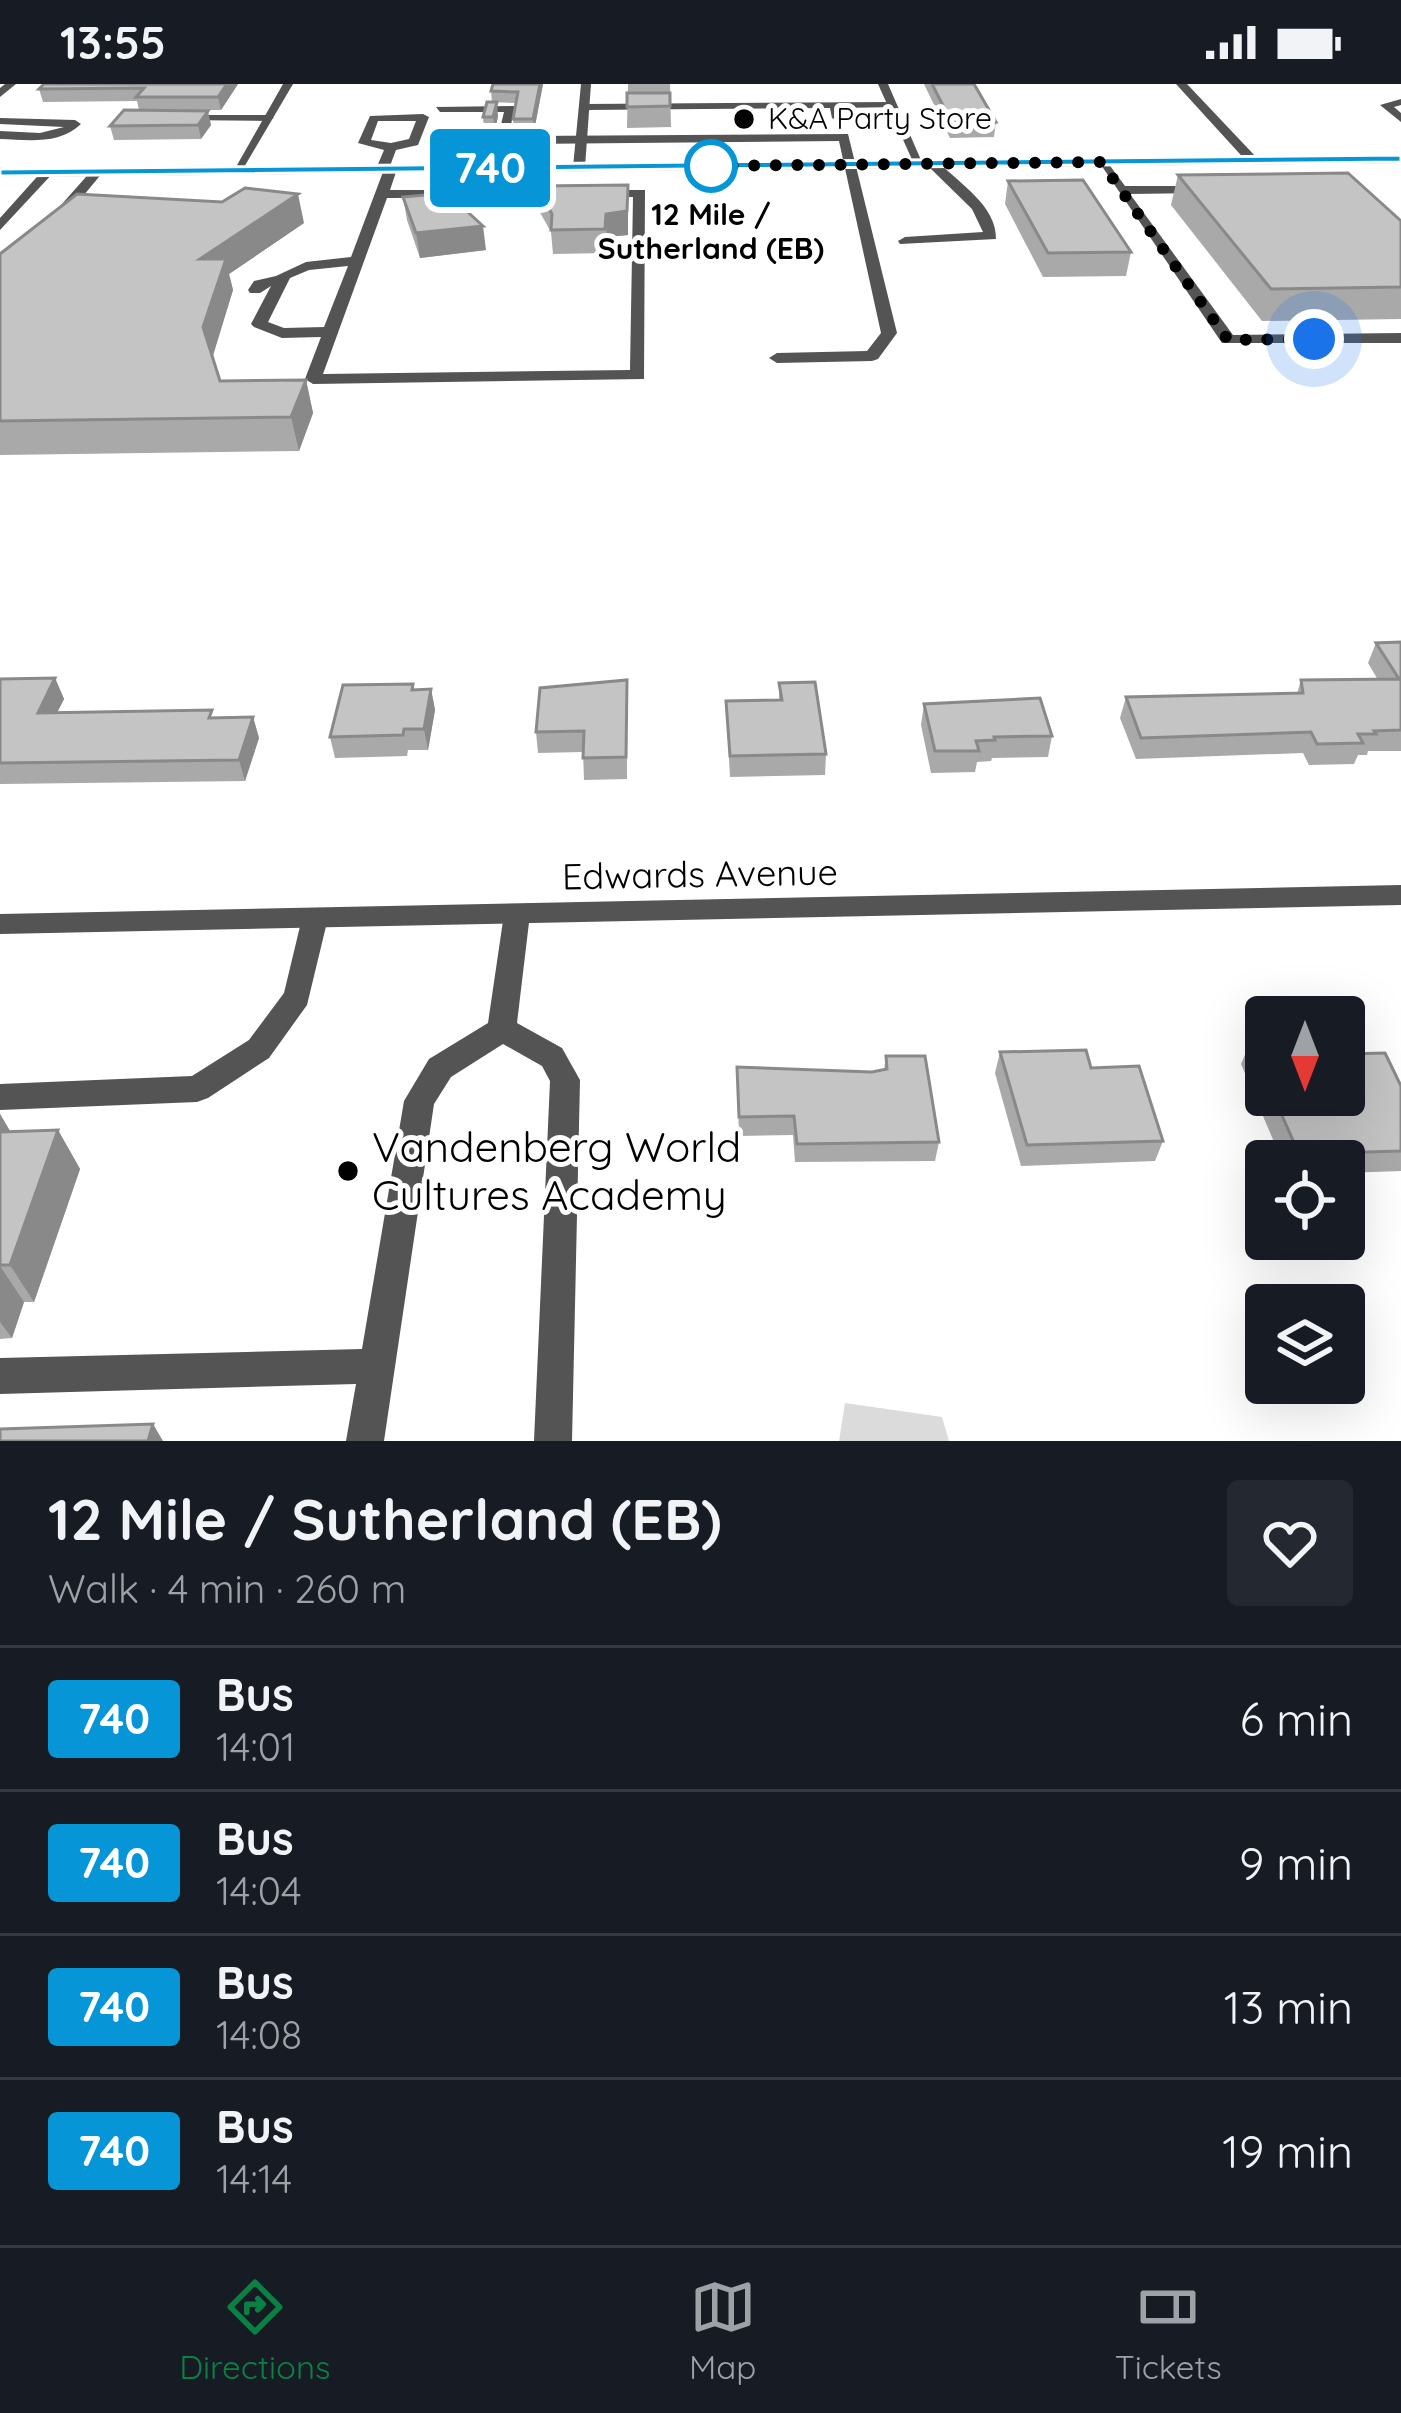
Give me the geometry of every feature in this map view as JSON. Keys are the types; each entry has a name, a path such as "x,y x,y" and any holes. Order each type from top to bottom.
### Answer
{"main road":[{"path":"0,172 1401,159"}],"street":[{"path":"0,94 11,84"},
{"path":"236,171 289,84"},
{"path":"579,167 586,84"},
{"path":"884,84 926,164 976,206 992,229 991,236 905,241"},
{"path":"1181,84 1253,161"},
{"path":"1401,102 1386,105 1401,119"},
{"path":"777,358 872,356 889,332 835,105"},
{"path":"585,107 892,105"},
{"path":"440,109 511,108 497,168"},
{"path":"423,117 414,142 391,146 364,143 374,118 423,117"},
{"path":"163,118 268,118"},
{"path":"0,122 75,124 68,132 55,135 0,135"},
{"path":"526,140 844,137"},
{"path":"430,141 503,140"},
{"path":"382,194 640,193 638,375 313,379 382,194 391,146"},
{"path":"1101,162 1228,340 1401,338"},
{"path":"620,193 623,167"},
{"path":"0,226 48,172"},
{"path":"53,222 97,172"},
{"path":"1121,190 1224,189"},
{"path":"255,290 259,284 306,266 357,261"},
{"path":"282,279 259,324 282,333 331,332"},
{"path":"242,314 262,319"},
{"name":"Edwards Avenue","path":"0,924 1401,895"},
{"path":"502,1029 517,914"},
{"path":"0,1097 197,1089 259,1049 296,997 315,918"},
{"path":"365,1441 419,1101 440,1068 502,1029"},
{"path":"502,1029 552,1057 565,1080 553,1441"},
{"path":"0,1376 377,1366"}],"shaded area":[{"path":"845,1403 942,1417 949,1441 839,1441"}],"building":[{"path":"44,84 227,84 218,97 136,97 144,88 39,89"},
{"path":"493,84 540,84 533,119 513,119 518,92 491,91"},
{"path":"932,84 974,84 996,122 952,123"},
{"path":"627,93 670,93 670,106 627,107"},
{"path":"487,102 497,102 493,117 483,117"},
{"path":"124,110 208,111 198,125 110,126"},
{"path":"1348,173 1401,221 1401,287 1271,289 1178,175"},
{"path":"1083,180 1131,252 1048,253 1008,181"},
{"path":"628,185 627,211 606,214 605,229 551,230 552,214 537,186"},
{"path":"245,188 298,194 200,259 226,259 203,327 220,381 306,380 291,417 0,421 0,254 77,194 222,202"},
{"path":"447,193 483,226 416,233 403,197"},
{"path":"1401,642 1401,730 1358,734 1363,743 1317,744 1311,732 1141,738 1126,697 1303,693 1301,680 1399,679 1376,643"},
{"path":"55,678 38,713 212,710 209,718 253,717 239,760 0,763 0,679"},
{"path":"627,680 626,757 583,758 584,731 536,732 540,688"},
{"path":"815,682 826,754 730,756 726,701 782,700 779,683"},
{"path":"413,684 412,690 431,689 424,729 404,729 403,735 330,737 343,685"},
{"path":"1040,698 1052,736 994,737 976,741 979,751 935,751 924,704"},
{"path":"1086,1050 1091,1068 1139,1066 1163,1141 1027,1145 1000,1052"},
{"path":"1365,1053 1385,1053 1401,1086 1401,1151 1365,1152 1365,1140 1293,1140 1282,1116 1365,1116"},
{"path":"886,1056 925,1056 939,1142 797,1144 794,1116 739,1117 737,1067 872,1072 887,1069"},
{"path":"58,1130 10,1265 0,1265 0,1132"},
{"path":"153,1424 148,1441 0,1441 0,1429"}],"bus line":[{"name":"740","path":"0,173 1401,159"}],"place":[{"name":"K&A Party Store","path":"744,119"},
{"name":"12 Mile / Sutherland (EB)","path":"711,166"},
{"name":"Vandenberg World Cultures Academy","path":"348,1171"}],"route":[{"path":"711,166 1101,162 1228,340 1314,339"}]}
